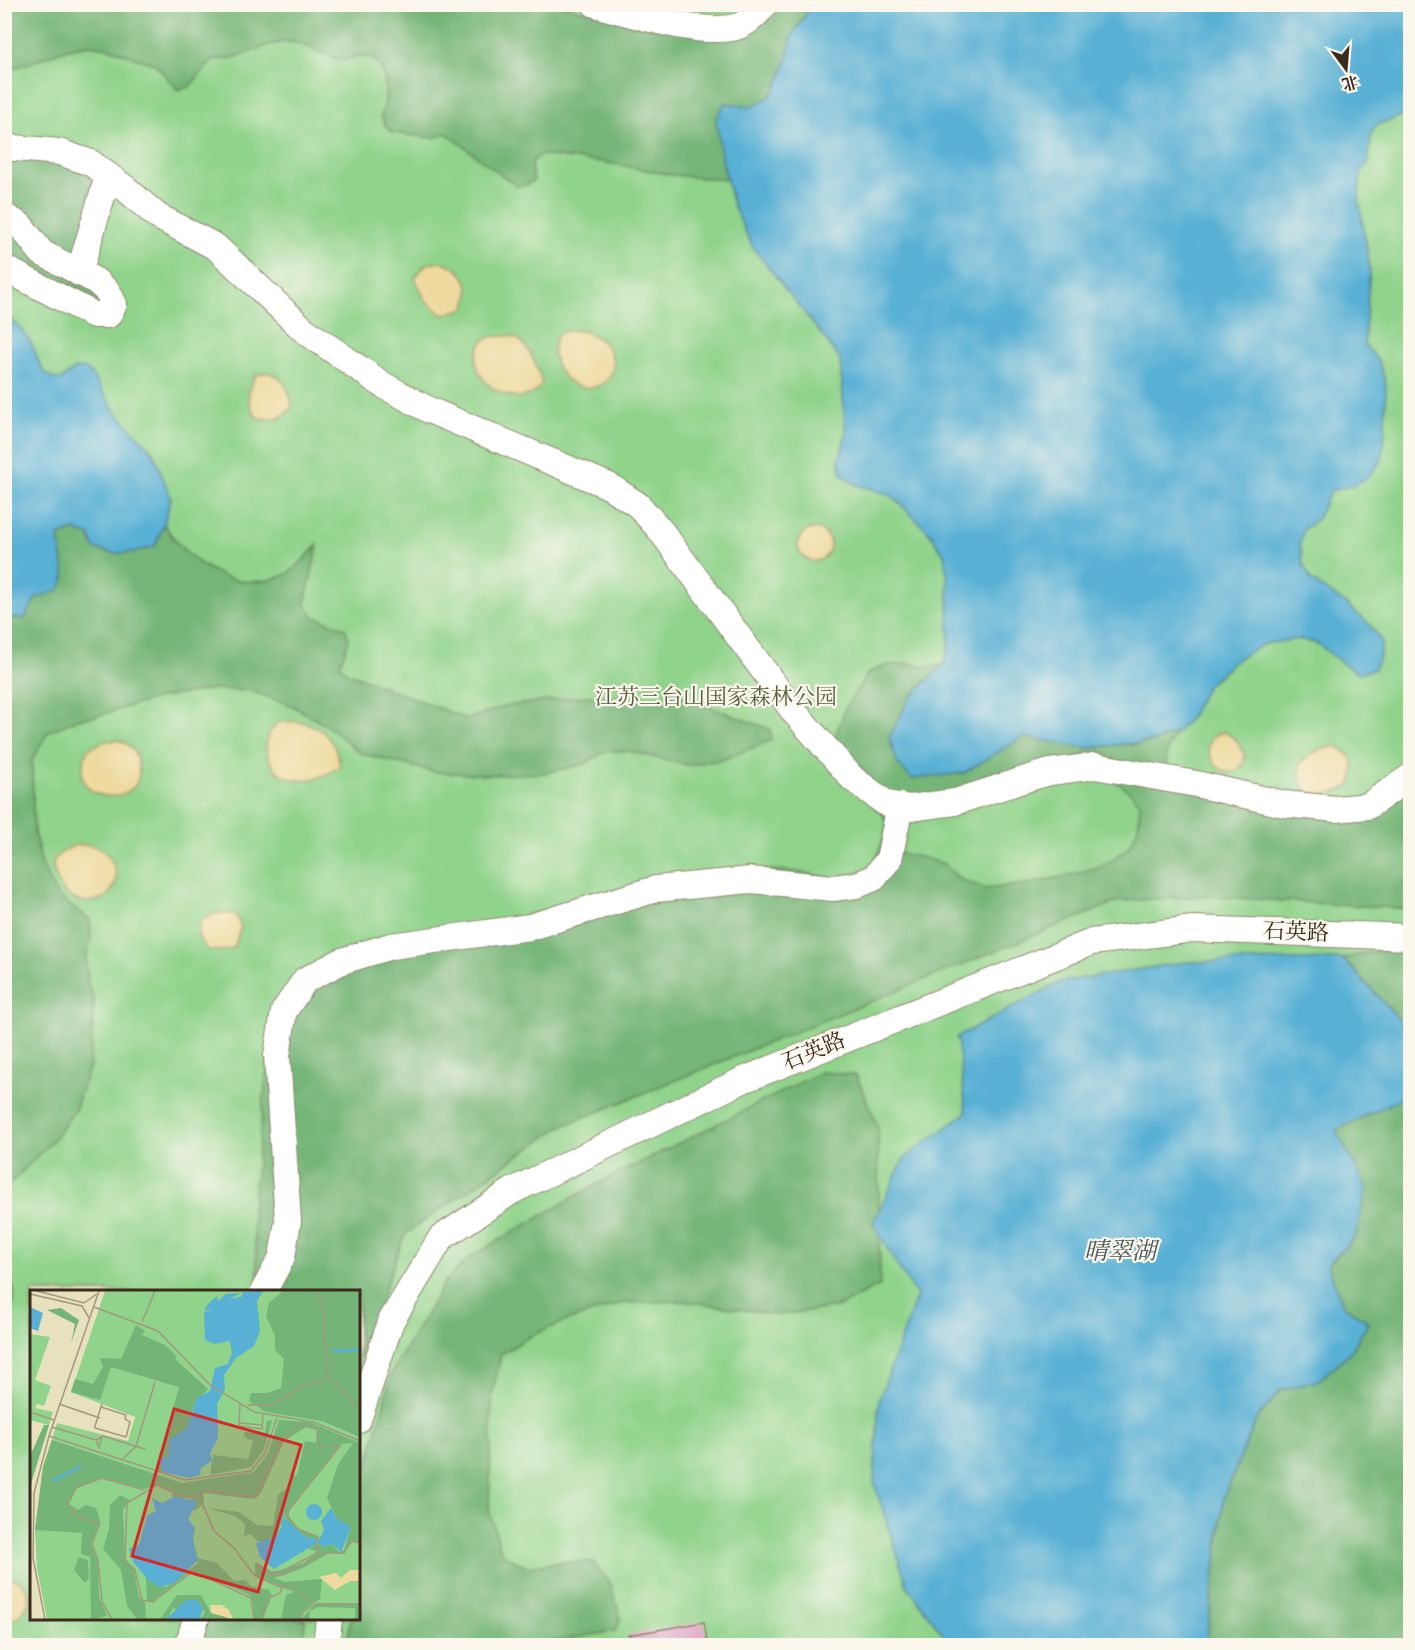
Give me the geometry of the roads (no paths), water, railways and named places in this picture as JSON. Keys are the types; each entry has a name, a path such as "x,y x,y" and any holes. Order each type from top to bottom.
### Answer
{"street":[{"path":"595,4 705,29 737,26 756,15 765,4"},
{"path":"4,147 58,152 91,163 157,216 216,247 304,330 383,385 429,410 609,486 638,505 661,531 795,713 853,779 887,804 910,808 955,802 1050,772 1095,766 1196,784 1284,804 1336,810 1368,806 1393,791 1410,777"},
{"path":"79,273 108,176"},
{"path":"4,216 20,225 42,253 96,281 108,292 114,304 108,315 94,315 4,268"},
{"path":"264,1290 282,1257 288,1221 277,1056 284,1011 304,980 342,961 392,946 530,927 656,889 751,880 833,888 857,885 874,878 889,859 900,806"},
{"name":"石英路","path":"360,1414 391,1321 441,1238 512,1191 743,1080 1092,942 1193,929 1410,937"},
{"path":"185,1646 190,1639 195,1620"},
{"path":"326,1646 329,1620"}],"water":[{"path":"812,5 1410,5 1410,113 1377,125 1372,131 1368,163 1361,170 1359,200 1370,269 1364,344 1379,361 1386,385 1382,460 1367,478 1353,485 1331,491 1316,520 1304,529 1300,543 1303,564 1311,580 1345,603 1370,625 1382,642 1380,656 1374,669 1359,673 1343,664 1318,644 1299,639 1264,644 1238,658 1207,686 1190,718 1176,733 1156,741 1087,748 1023,737 964,773 912,779 898,764 889,738 909,699 943,665 949,645 948,581 944,554 929,532 891,495 855,484 842,474 839,461 846,433 840,360 753,248 733,205 721,155 716,118 725,103 751,107 771,96 787,59 792,36"},
{"path":"5,316 27,336 43,370 53,378 60,380 75,369 83,368 90,372 115,411 153,452 171,498 155,546 140,551 117,553 94,548 90,536 74,530 59,536 65,578 59,590 36,598 24,619 5,617"},
{"name":"晴翠湖","path":"1343,959 1401,1021 1410,1046 1410,1094 1336,1130 1367,1188 1355,1237 1327,1265 1344,1307 1369,1322 1351,1351 1319,1380 1280,1391 1256,1420 1224,1497 1206,1645 951,1645 907,1586 874,1482 879,1400 917,1295 873,1223 904,1158 966,1113 957,1037 1060,982 1186,962"}],"park label":[{"name":"江苏三台山国家森林公园","path":"716,698"}]}
